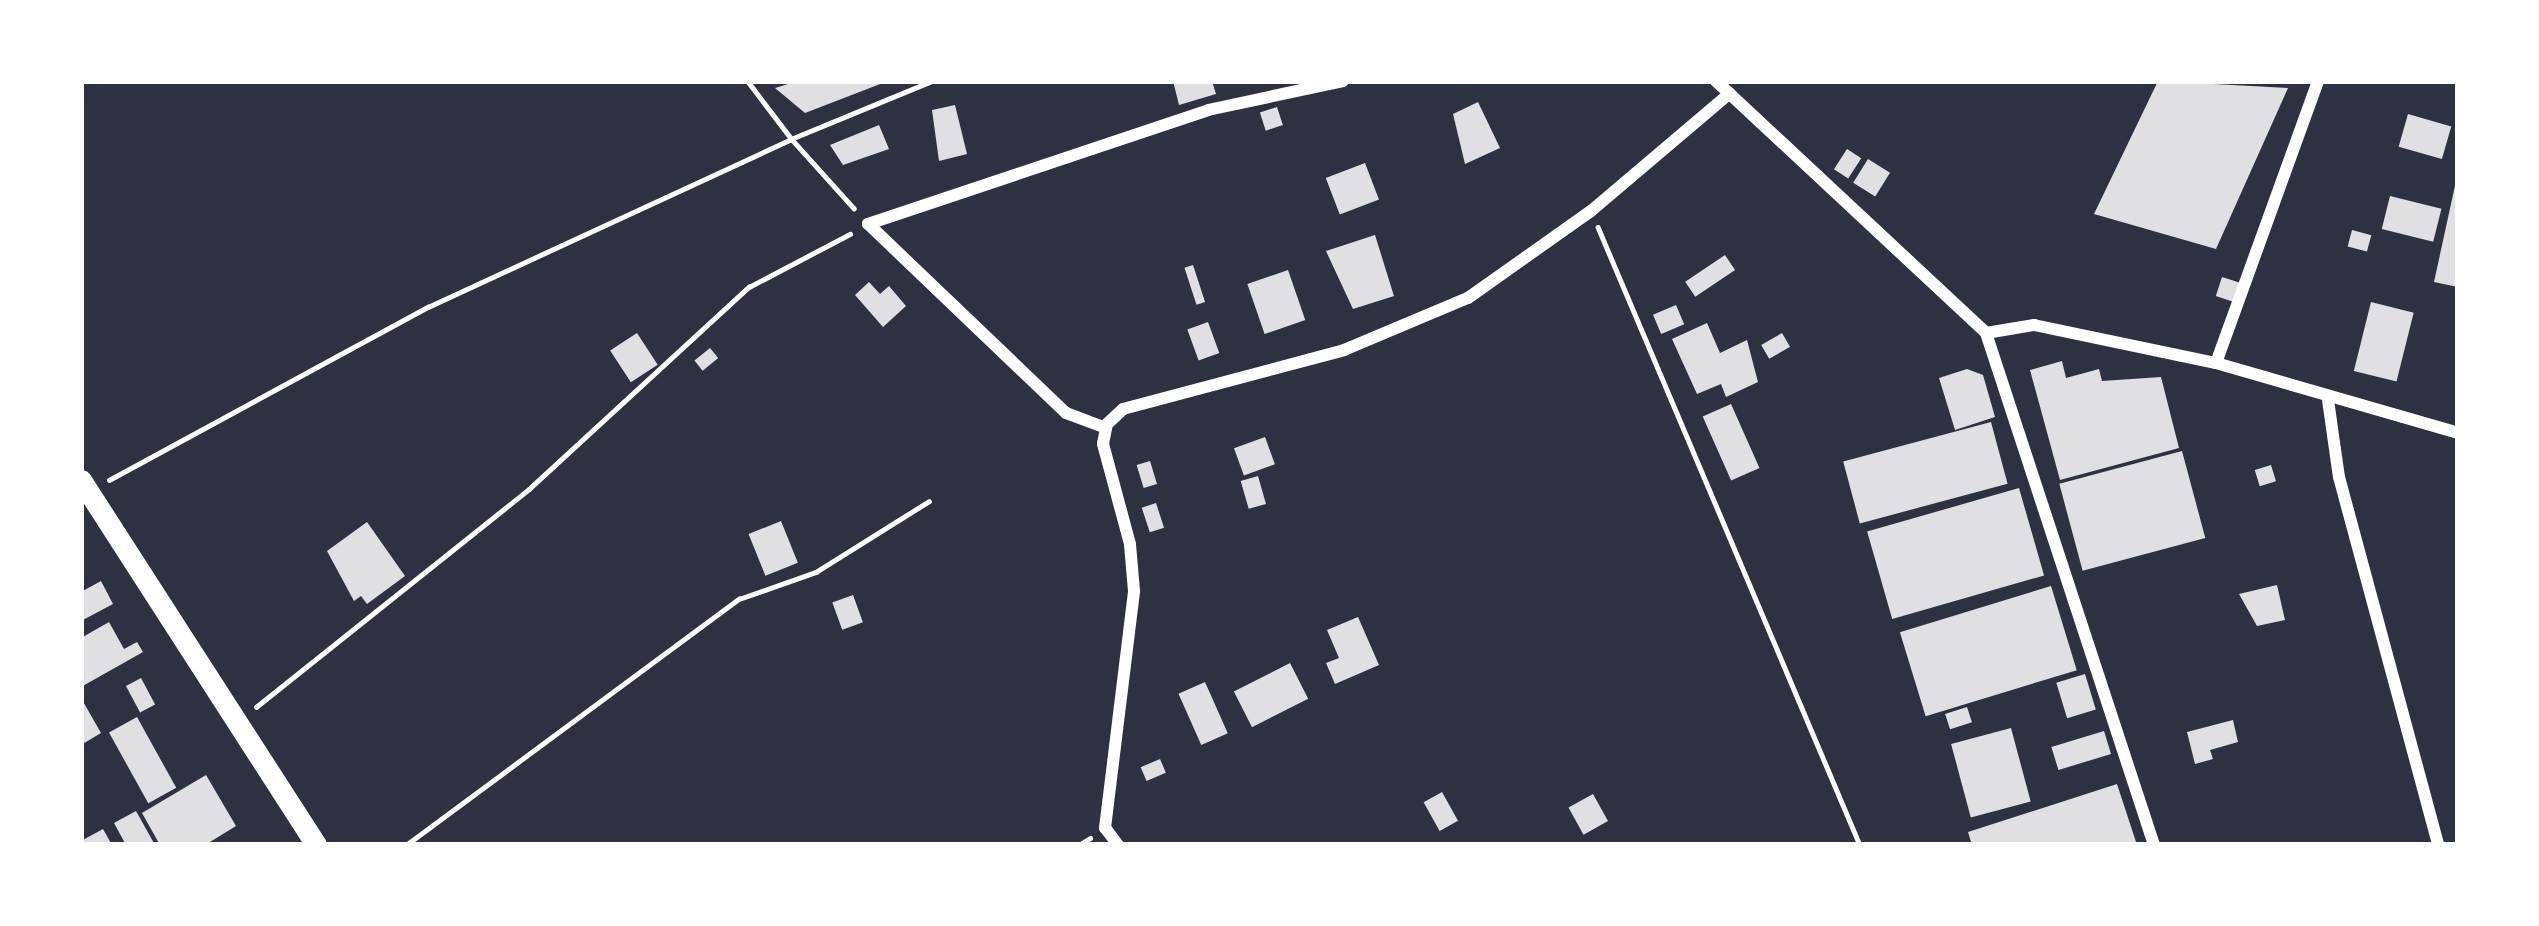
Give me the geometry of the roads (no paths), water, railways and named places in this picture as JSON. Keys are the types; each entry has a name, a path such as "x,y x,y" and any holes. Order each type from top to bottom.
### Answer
{"main road":[{"path":"84,486 316,845"}],"street":[{"path":"1106,428 1066,413 868,224 1208,110 1343,81"},
{"path":"1716,81 1986,333 2154,845"},
{"path":"2216,363 2318,81"},
{"path":"1106,428 1139,404 1405,327 1468,298 1591,211 1730,93"},
{"path":"1986,333 2034,325 2216,363 2328,400 2458,433"},
{"path":"2328,400 2345,499 2438,845"},
{"path":"1106,428 1134,591 1105,828 1118,845"}]}
